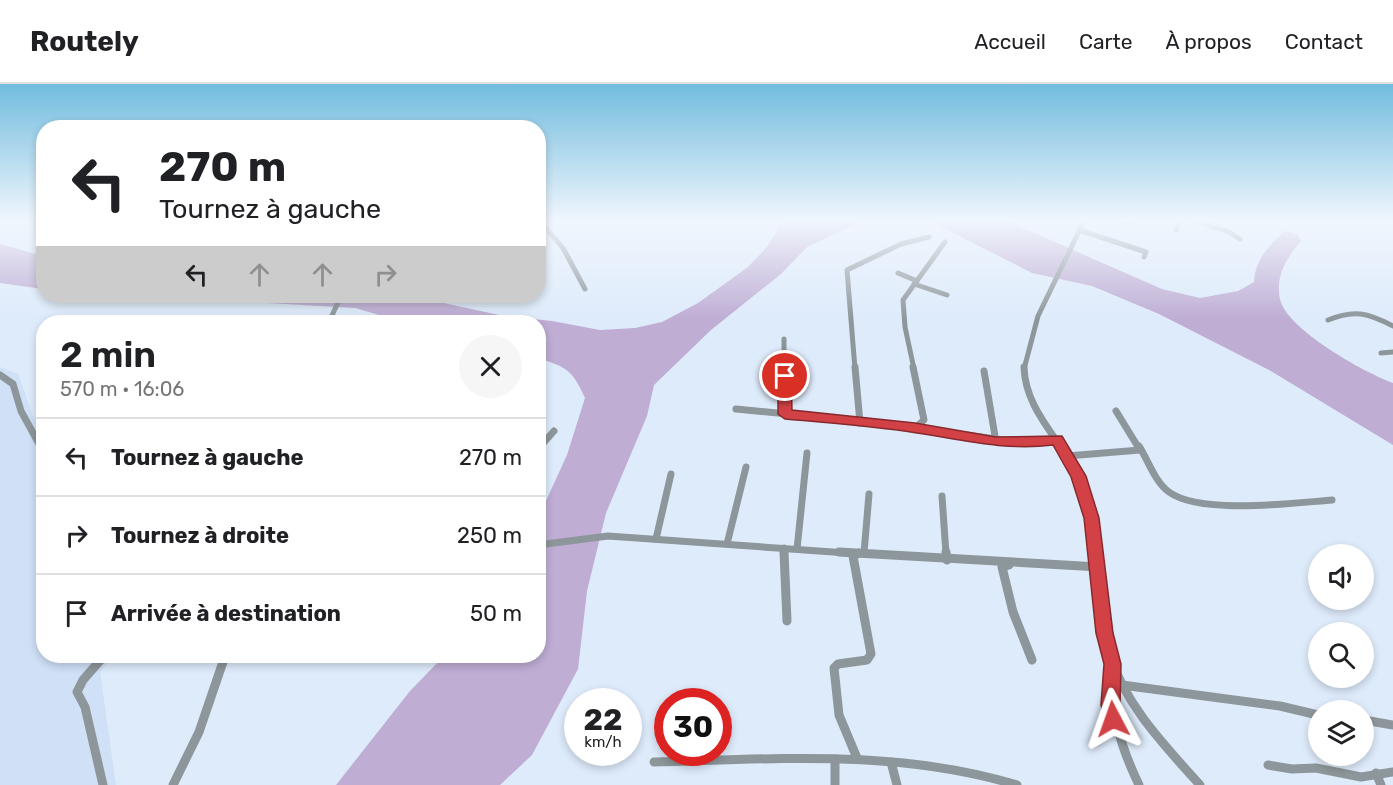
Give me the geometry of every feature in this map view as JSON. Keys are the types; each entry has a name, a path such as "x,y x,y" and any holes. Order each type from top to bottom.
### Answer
{"street":[{"path":"566,254 585,289"},
{"path":"860,423 848,270 881,254"},
{"path":"915,428 924,420 905,327 903,300 937,254"},
{"path":"1070,254 1042,308 1023,368 1025,385 1031,402 1057,439 1078,476 1092,518 1105,633 1112,664 1122,685 1155,733 1200,785"},
{"path":"898,273 947,295"},
{"path":"1328,321 1346,313 1364,310 1393,326"},
{"path":"784,339 785,414"},
{"path":"1381,353 1393,352"},
{"path":"984,371 996,442"},
{"path":"0,375 13,384 21,411 36,438"},
{"path":"736,409 915,428 996,442 1027,443 1057,439"},
{"path":"1116,411 1165,488 1176,497 1213,505 1332,500"},
{"path":"546,440 554,431"},
{"path":"1067,456 1137,452 1139,446"},
{"path":"797,549 807,453"},
{"path":"727,544 746,467"},
{"path":"656,539 671,474"},
{"path":"862,553 869,494"},
{"path":"942,496 946,560"},
{"path":"546,544 608,536 946,560 1099,567"},
{"path":"784,548 788,621"},
{"path":"857,758 842,730 835,705 834,668 838,664 867,660 872,654 853,556 862,553"},
{"path":"1012,564 1002,567 1014,612 1032,660"},
{"path":"98,663 83,680 78,693 85,707 103,785"},
{"path":"173,785 199,732 223,663"},
{"path":"1112,664 1111,705 1116,734 1139,785"},
{"path":"1122,685 1280,706 1308,713"},
{"path":"1374,722 1393,725"},
{"path":"732,761 857,758 951,766 1017,785"},
{"path":"835,759 835,785"},
{"path":"891,762 897,785"},
{"path":"1268,765 1292,769 1316,768 1361,777 1393,772"},
{"path":"1376,773 1381,785"}],"shaded area":[{"path":"0,254 36,254 36,288 0,283"},
{"path":"761,254 801,254 781,274 711,330 654,385 647,416 606,513 587,591 578,669 568,688 564,688 564,695 532,755 500,785 336,785 410,691 437,663 546,663 546,501 567,455 585,398 568,371 546,360 546,320 600,330 635,328 662,322 698,303 748,267"},
{"path":"994,254 1082,254 1162,289 1200,298 1238,291 1254,282 1257,267 1264,254 1291,254 1283,267 1279,282 1280,299 1285,311 1311,336 1328,348 1364,370 1393,383 1393,445 1269,370 1159,314 1092,286 1032,273"},
{"path":"267,303 444,303 499,315 379,315 355,308"},
{"path":"0,367 18,374 36,421 36,663 107,663 100,672 116,785 0,785"}],"route":[{"path":"785,376 785,414 915,428 996,442 1027,443 1057,439 1078,476 1092,518 1105,633 1112,664 1113,719"}]}
